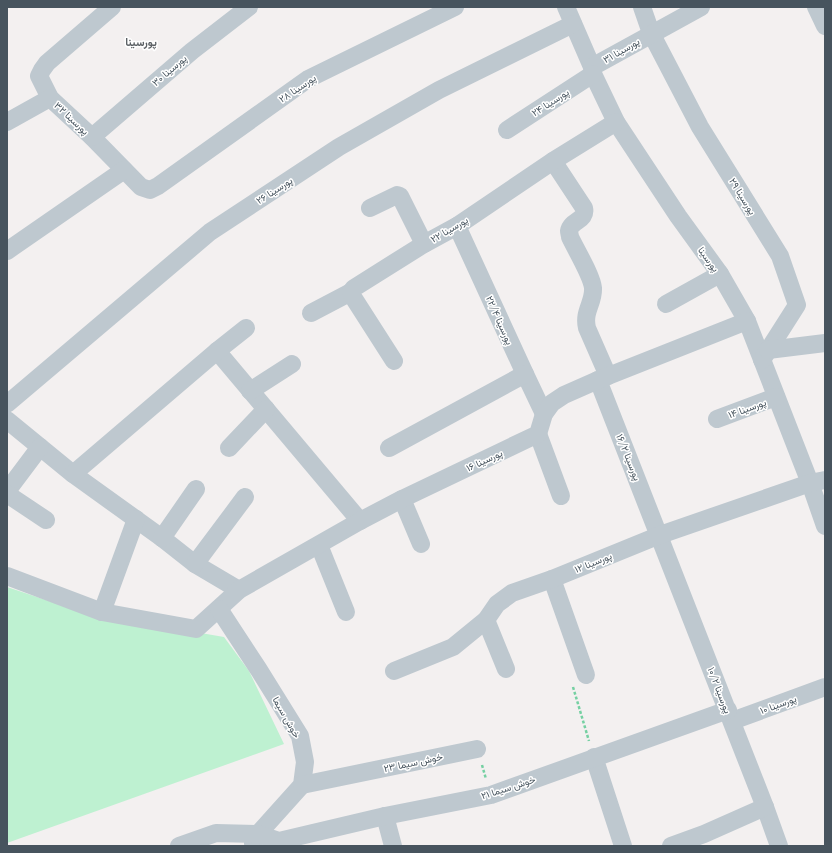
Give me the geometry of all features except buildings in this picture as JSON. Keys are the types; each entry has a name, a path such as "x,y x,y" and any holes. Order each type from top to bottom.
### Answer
{"street":[{"name":"پورسینا ۳۲","path":"112,7 47,63 39,76 50,98 92,137 141,187 150,190"},
{"name":"پورسینا ۳۰","path":"92,137 192,51 249,7"},
{"name":"پورسینا ۲۸","path":"150,190 158,186 308,79 455,7"},
{"name":"پورسینا","path":"566,7 616,122 678,216 720,274 765,355 776,397 818,481 825,526"},
{"path":"642,7 651,33"},
{"name":"پورسینا ۳۱","path":"593,70 651,33 701,7"},
{"path":"816,7 825,26"},
{"name":"پورسینا ۲۶","path":"7,404 210,232 339,147 426,97 573,24"},
{"name":"پورسینا ۲۹","path":"651,33 700,127 780,256 797,305 765,355"},
{"name":"پورسینا ۲۴","path":"507,130 593,70"},
{"path":"7,122 50,98"},
{"name":"پورسینا ۲۲","path":"311,313 351,292 354,288 424,244 457,226 553,161 616,122"},
{"name":"پورسینا ۱۶/۲","path":"553,161 584,208 584,216 572,226 569,231 570,237 590,277 593,288 593,296 585,320 603,378 660,535"},
{"path":"7,251 124,170"},
{"path":"370,208 397,195 400,196 424,244"},
{"name":"پورسینا ۲۲/۴","path":"457,226 544,414"},
{"path":"666,304 720,274"},
{"path":"351,292 394,361"},
{"path":"562,496 538,434 544,414 552,403 564,395 603,378 746,321"},
{"path":"73,474 246,328"},
{"path":"765,355 825,343"},
{"path":"217,351 360,521"},
{"path":"250,391 292,364"},
{"path":"390,448 525,374"},
{"name":"پورسینا ۱۴","path":"717,419 776,397"},
{"path":"229,448 266,409"},
{"path":"7,420 73,474 162,538 195,564 239,590"},
{"name":"پورسینا ۱۶","path":"102,612 196,629 239,590 360,521 402,499 538,434"},
{"path":"7,491 40,447"},
{"name":"پورسینا ۱۲","path":"394,671 454,647 486,620 497,604 512,593 552,579 660,535 818,481"},
{"path":"162,538 196,489"},
{"path":"7,494 46,520"},
{"path":"195,564 245,497"},
{"path":"402,499 421,544"},
{"path":"7,576 102,612 136,519"},
{"name":"پورسینا ۱۰/۲","path":"660,535 779,846"},
{"path":"319,545 346,612"},
{"path":"552,579 586,674"},
{"name":"خوش سیما","path":"219,609 300,736 305,762 302,785"},
{"path":"486,620 506,669"},
{"name":"پورسینا ۱۰","path":"730,715 825,687"},
{"name":"خوش سیما ۲۱","path":"179,846 216,833 255,840 279,841 385,816 491,795 594,757 730,715"},
{"name":"خوش سیما ۲۳","path":"302,785 478,749"},
{"path":"594,757 623,846"},
{"path":"255,840 302,785"},
{"path":"671,846 706,840 765,807"},
{"path":"385,816 393,846"}],"path":[{"path":"586,674 570,678 594,757"},
{"path":"478,749 491,795"}],"green space":[{"path":"7,587 85,613 224,637 249,671 284,744 7,843"}],"district":[{"name":"پورسینا","path":"141,42"}]}
